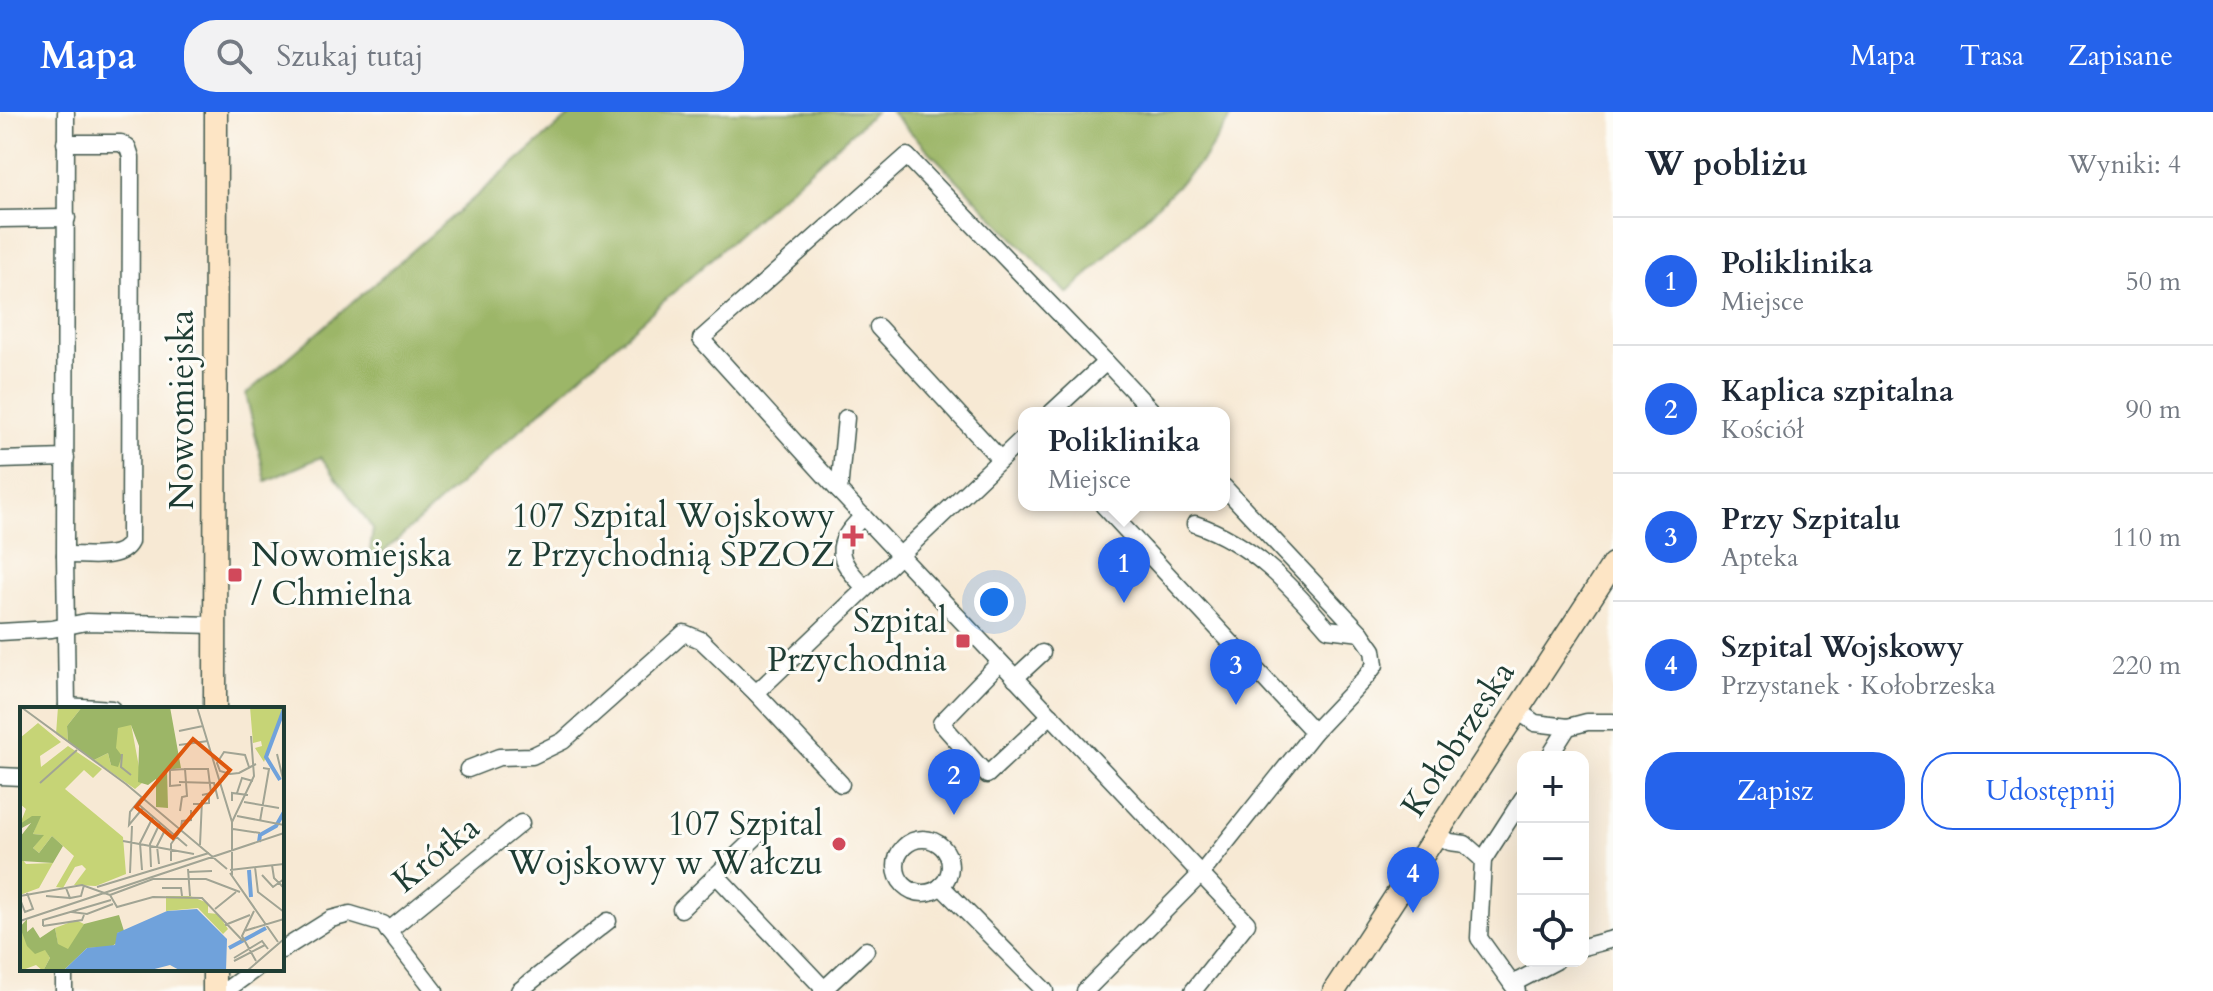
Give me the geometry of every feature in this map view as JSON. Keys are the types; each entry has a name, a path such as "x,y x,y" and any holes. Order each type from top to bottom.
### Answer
{"street":[{"path":"66,112 67,707"},
{"name":"Nowomiejska","path":"215,707 216,112"},
{"path":"65,143 121,143 128,148 131,157 130,542 126,549 117,554 65,555"},
{"path":"1148,407 907,156 701,339 839,491 1247,923 1193,991"},
{"path":"0,219 67,218"},
{"path":"878,327 999,458"},
{"path":"1057,407 1106,362"},
{"path":"839,491 846,418"},
{"path":"756,693 1018,442"},
{"path":"0,460 66,458"},
{"path":"1085,991 1201,874 1314,732 1375,665 1373,650 1361,633 1230,493"},
{"path":"1109,511 1314,732"},
{"path":"863,516 840,544 847,568 865,588"},
{"path":"1195,524 1213,530 1267,563 1328,629 1361,633"},
{"name":"Kołobrzeska","path":"1334,991 1613,564"},
{"path":"0,632 86,622 215,625"},
{"path":"468,769 499,757 532,756 563,741 684,633 701,640 756,693 841,784"},
{"path":"1015,678 1042,653"},
{"path":"1000,662 941,723 987,775 1051,715"},
{"path":"1518,711 1535,723 1568,727 1587,722 1613,722"},
{"path":"1553,751 1568,727"},
{"path":"0,776 20,777"},
{"path":"1517,807 1483,860 1479,938 1515,988 1547,967"},
{"name":"Krótka","path":"388,931 521,823"},
{"path":"681,909 761,832"},
{"path":"1436,834 1450,842 1465,844 1483,860"},
{"path":"717,876 824,990 866,950"},
{"path":"941,886 1036,988"},
{"path":"284,949 331,919 350,914 383,924 435,991"},
{"path":"519,991 608,921"},
{"path":"1589,945 1613,939"},
{"path":"225,991 252,971"}],"green space":[{"path":"574,112 875,112 368,566 373,529 321,457 266,481 246,394"},
{"path":"891,112 1234,112 1203,160 1068,294"}],"place":[{"name":"107 Szpital Wojskowy z Przychodnią SPZOZ","path":"853,536"},
{"name":"Nowomiejska / Chmielna","path":"235,575"},
{"name":"Poliklinika","path":"1124,603"},
{"name":"Szpital Przychodnia","path":"963,641"},
{"name":"Przy Szpitalu","path":"1236,705"},
{"name":"Kaplica szpitalna","path":"954,815"},
{"name":"107 Szpital Wojskowy w Wałczu","path":"839,844"},
{"name":"Szpital Wojskowy","path":"1413,913"}]}
